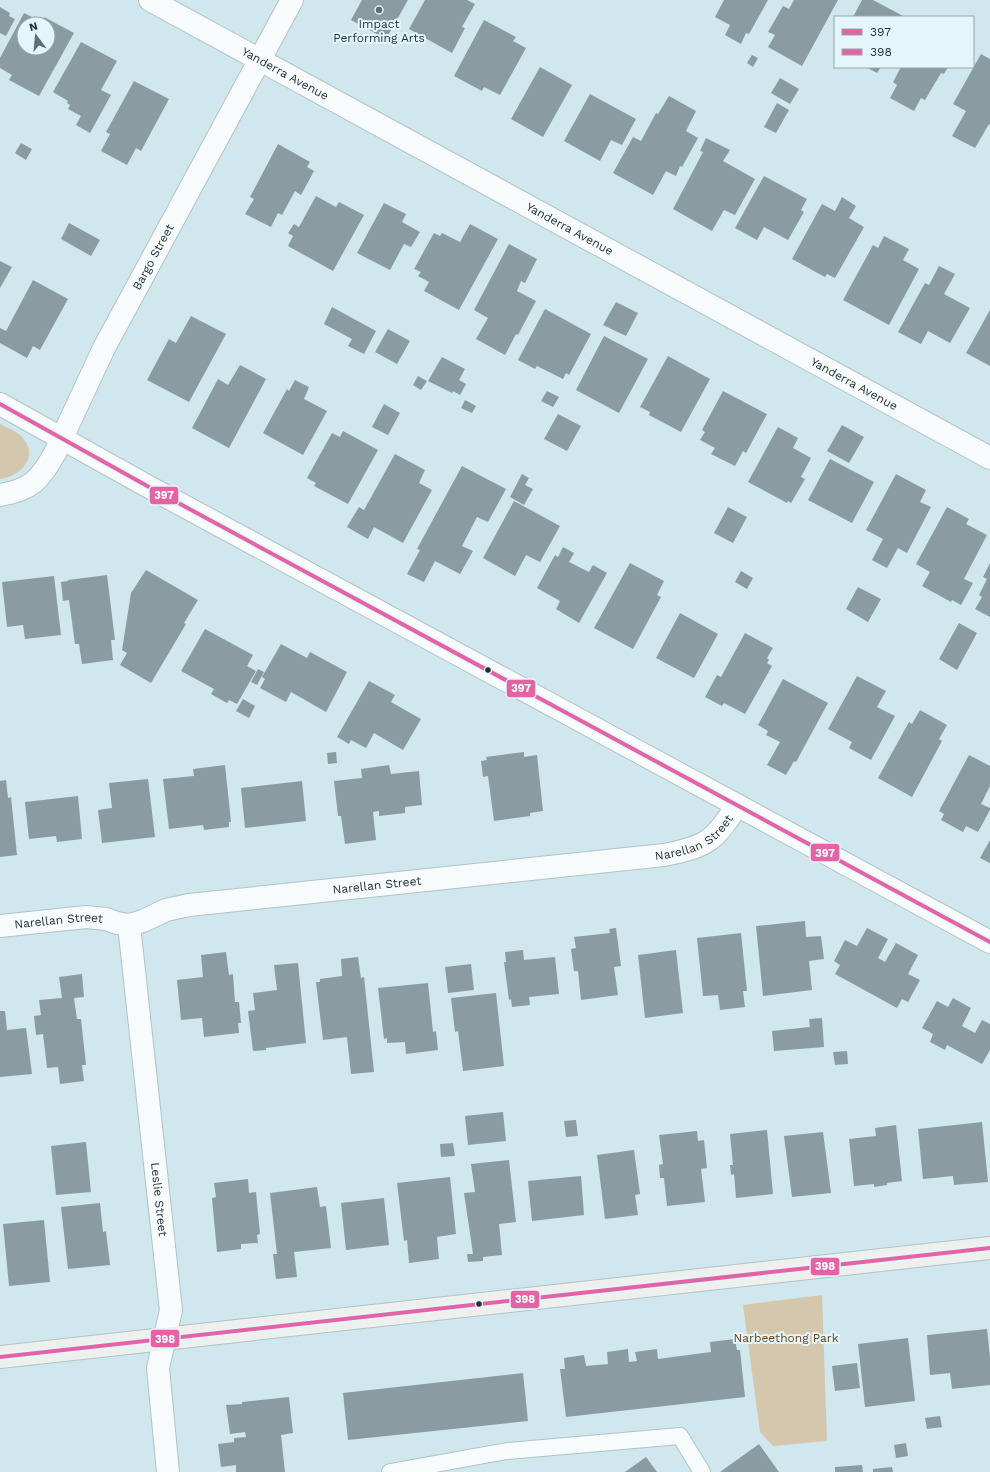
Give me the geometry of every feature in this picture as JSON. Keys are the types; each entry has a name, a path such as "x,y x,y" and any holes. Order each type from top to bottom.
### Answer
{"main road":[{"path":"0,1357 990,1248"}],"street":[{"name":"Yanderra Avenue","path":"150,0 990,458"},
{"name":"Bargo Street","path":"0,495 21,491 30,486 47,469 104,348 292,0"},
{"path":"0,404 990,942"},
{"name":"Narellan Street","path":"0,926 86,917 106,919 129,925 143,921 166,910 189,905 664,855 684,851 702,845 711,840 737,805"},
{"name":"Leslie Street","path":"129,925 171,1310 158,1368 168,1472"}],"lane":[{"path":"390,1472 457,1466 507,1451 680,1436 702,1472"}],"green space":[{"path":"0,424 20,435 27,444 29,452 26,464 21,470 8,477 0,479"},
{"name":"Narbeethong Park","path":"822,1295 827,1441 773,1446 760,1432 743,1305"}],"building":[{"name":"Impact Performing Arts","path":"362,0 408,0 386,39 351,20"},
{"path":"425,0 467,0 475,4 462,27 465,28 452,53 409,29"},
{"path":"724,0 768,0 749,34 746,33 741,44 725,35 730,25 715,17"},
{"path":"794,0 838,0 802,66 768,47 775,35 768,32 783,6 789,9"},
{"path":"862,0 873,0 903,16 854,16"},
{"path":"0,7 10,13 9,16 15,19 6,36 0,33"},
{"path":"24,13 30,16 22,16"},
{"path":"484,20 516,37 513,41 526,48 500,95 484,87 482,91 454,76"},
{"path":"56,23 74,33 39,96 9,80 12,75 0,68 0,58 16,28 16,56 56,56"},
{"path":"81,42 117,61 101,90 111,95 90,133 76,125 81,116 68,109 70,105 67,103 68,101 53,92"},
{"path":"981,54 990,59 990,125 989,124 975,148 952,136 966,111 953,104"},
{"path":"752,55 758,58 753,67 747,63"},
{"path":"540,67 572,85 543,137 511,119"},
{"path":"868,68 880,68 877,73"},
{"path":"900,68 947,68 944,74 941,73 925,100 921,98 914,111 890,98 897,85 893,82"},
{"path":"780,78 799,89 790,104 771,93"},
{"path":"134,81 169,99 141,151 136,148 127,165 101,151 110,134 106,132"},
{"path":"590,94 636,119 622,145 611,140 600,161 564,141"},
{"path":"669,96 696,111 686,131 698,138 682,167 680,166 676,176 666,171 653,195 613,173 633,137 641,141 656,113 658,114"},
{"path":"777,103 789,110 776,133 764,127"},
{"path":"706,138 730,150 723,161 755,179 735,215 724,210 712,231 673,209 703,152 700,151"},
{"path":"21,143 32,149 26,160 15,153"},
{"path":"278,144 310,162 307,167 314,171 301,195 295,191 282,215 278,213 271,227 245,214 254,199 250,197"},
{"path":"764,176 807,199 801,210 804,212 788,240 764,227 757,240 735,228"},
{"path":"316,196 336,207 339,202 364,215 333,271 288,246 293,236 288,233 294,224 299,227"},
{"path":"842,197 856,206 849,218 864,227 835,278 827,274 825,277 792,259 822,204 835,211"},
{"path":"384,203 406,214 402,222 420,232 411,247 404,244 390,270 357,253"},
{"path":"69,223 100,240 91,256 61,239"},
{"path":"470,224 498,239 459,310 424,291 429,282 418,276 421,272 414,269 434,233 440,236 442,233 460,242"},
{"path":"884,236 909,249 903,260 919,269 889,325 843,300 873,245 878,248"},
{"path":"509,244 537,259 525,283 521,281 517,291 536,301 518,335 516,334 505,355 476,339 488,318 474,310"},
{"path":"0,261 12,267 0,288"},
{"path":"939,266 955,274 944,294 970,308 950,343 928,331 921,344 898,332 925,283 929,285"},
{"path":"33,280 68,299 40,350 33,346 27,358 0,343 0,328 6,331"},
{"path":"616,302 638,313 626,336 603,325"},
{"path":"332,307 376,331 364,354 348,346 352,339 324,324"},
{"path":"545,309 591,334 569,375 566,373 563,379 537,366 535,369 518,360"},
{"path":"990,310 990,366 966,353"},
{"path":"191,316 226,334 189,402 147,380 169,339 176,343"},
{"path":"388,329 410,341 397,364 375,352"},
{"path":"604,336 648,359 619,413 576,390"},
{"path":"668,356 710,379 681,432 649,415 650,412 640,407"},
{"path":"442,357 465,369 459,380 466,384 460,395 453,391 452,393 428,381"},
{"path":"240,365 266,379 229,448 192,428 218,379 228,385"},
{"path":"418,376 427,381 421,390 413,385"},
{"path":"295,380 309,387 304,399 327,411 303,455 263,433 287,389 289,391"},
{"path":"547,391 559,397 553,407 541,401"},
{"path":"723,391 767,414 746,453 743,451 735,466 711,454 715,448 700,440 705,432 702,430"},
{"path":"465,400 476,406 472,413 461,408"},
{"path":"384,404 400,413 388,435 372,427"},
{"path":"558,414 581,426 567,451 544,439"},
{"path":"842,425 864,437 849,463 827,451"},
{"path":"778,427 798,438 793,448 811,458 801,477 805,479 791,503 788,501 787,503 748,482"},
{"path":"343,431 378,450 348,504 314,486 316,483 307,478 332,433 340,437"},
{"path":"395,454 425,470 419,483 432,490 403,543 374,527 368,539 347,527 359,507 364,510"},
{"path":"830,459 874,482 852,523 808,500"},
{"path":"462,466 506,489 488,522 477,517 462,546 473,551 460,574 435,561 424,582 407,574 420,550 417,549"},
{"path":"522,474 529,478 525,485 533,489 524,505 510,497"},
{"path":"896,474 926,490 920,502 931,507 907,553 898,548 887,568 872,560 883,539 866,530"},
{"path":"514,501 560,526 540,562 526,555 515,576 483,558"},
{"path":"728,507 747,517 733,543 714,533"},
{"path":"947,507 969,519 966,524 987,535 964,579 973,583 961,605 952,600 951,602 922,586 930,572 916,564"},
{"path":"563,547 574,553 569,562 589,572 593,565 607,573 579,623 556,609 560,601 537,588 555,555 558,557"},
{"path":"630,563 664,581 657,595 661,597 633,649 594,628"},
{"path":"990,563 990,617 975,609 982,597 979,595 987,579 983,577"},
{"path":"146,570 198,600 184,623 186,624 151,683 120,665 127,653 122,650 131,593"},
{"path":"741,571 753,578 747,589 735,582"},
{"path":"107,575 115,640 111,640 113,660 82,664 79,644 75,644 69,600 63,601 61,582"},
{"path":"54,576 61,635 25,639 23,625 7,627 2,582"},
{"path":"858,587 881,599 868,622 846,609"},
{"path":"680,613 718,634 694,678 656,658"},
{"path":"959,623 977,633 957,670 939,659"},
{"path":"205,629 253,655 247,666 256,671 237,704 229,700 227,703 211,694 214,689 181,671"},
{"path":"745,633 773,648 767,658 769,660 767,663 772,666 745,714 724,703 722,706 705,697 717,675 721,677"},
{"path":"281,644 307,658 310,652 347,672 326,712 291,692 286,702 260,688 265,679 262,677"},
{"path":"258,669 264,672 257,685 251,682"},
{"path":"857,676 886,691 877,707 895,716 871,760 849,748 852,742 828,729"},
{"path":"783,679 828,703 796,762 794,761 786,775 767,765 780,742 766,735 768,731 758,725"},
{"path":"369,681 395,695 391,702 421,719 403,750 374,733 366,748 351,740 349,744 337,737"},
{"path":"243,699 255,706 249,718 236,711"},
{"path":"920,710 947,725 939,739 942,741 912,797 878,778 909,722 912,724"},
{"path":"336,752 337,763 328,764 327,753"},
{"path":"524,752 524,757 537,755 543,811 530,813 530,816 494,821 488,776 483,777 481,761 487,760 486,757"},
{"path":"969,755 990,766 990,786 981,804 990,808 990,810 978,832 966,826 963,832 941,820 944,814 939,811"},
{"path":"225,765 231,822 229,822 229,827 204,830 203,825 169,829 163,779 194,776 193,769"},
{"path":"389,765 391,774 419,771 422,805 405,807 405,813 379,816 379,811 373,812 376,840 345,844 341,816 338,816 334,781 362,778 361,769"},
{"path":"148,779 155,837 102,843 98,810 112,808 109,783"},
{"path":"6,780 8,798 11,797 17,855 0,857 0,781"},
{"path":"302,781 306,821 245,828 241,788"},
{"path":"78,796 82,839 57,842 56,836 29,839 25,802"},
{"path":"990,840 990,863 980,858"},
{"path":"805,921 806,937 821,936 824,959 809,961 812,990 763,996 756,926"},
{"path":"616,928 621,966 614,967 618,995 581,1000 578,971 574,971 571,949 576,948 574,937 610,933 609,929"},
{"path":"867,928 888,939 878,958 885,962 896,943 918,955 908,974 920,980 908,1002 902,999 897,1008 835,974 840,965 834,961 845,940 857,946"},
{"path":"741,933 747,991 743,991 745,1007 720,1010 718,995 703,996 697,938"},
{"path":"523,950 524,960 555,957 559,994 529,997 530,1005 512,1007 511,999 509,1000 504,962 506,962 505,952"},
{"path":"676,950 683,1013 645,1018 638,955"},
{"path":"226,952 229,975 233,974 235,1002 239,1002 241,1023 238,1023 239,1033 204,1037 202,1018 181,1020 177,980 203,977 201,955"},
{"path":"358,957 361,978 364,977 374,1072 351,1074 347,1037 323,1040 316,982 320,982 320,979 342,976 341,959"},
{"path":"298,963 306,1043 253,1051 248,1011 255,1010 253,993 277,990 274,965"},
{"path":"471,964 474,990 448,993 445,967"},
{"path":"82,974 84,997 74,998 77,1019 81,1019 86,1065 82,1065 84,1081 60,1084 58,1067 47,1068 43,1034 36,1035 34,1016 41,1015 39,1000 62,998 59,977"},
{"path":"428,983 433,1032 436,1031 438,1050 406,1054 405,1042 387,1043 387,1038 384,1039 378,988"},
{"path":"496,993 504,1066 463,1071 458,1031 455,1032 451,998"},
{"path":"953,998 971,1008 962,1026 975,1033 982,1020 990,1024 990,1050 982,1064 947,1045 945,1050 930,1042 933,1034 922,1028 937,1001 948,1007"},
{"path":"0,1011 5,1011 7,1030 26,1028 32,1074 0,1077"},
{"path":"822,1018 824,1047 774,1051 772,1031 810,1027 809,1019"},
{"path":"847,1051 848,1064 835,1065 833,1052"},
{"path":"503,1112 506,1141 468,1145 465,1116"},
{"path":"576,1120 578,1136 566,1137 564,1121"},
{"path":"982,1122 988,1182 954,1185 953,1176 923,1179 918,1129"},
{"path":"896,1125 902,1181 874,1187 874,1184 854,1186 849,1139 876,1136 875,1128"},
{"path":"767,1130 773,1194 736,1198 734,1174 731,1175 730,1165 733,1165 730,1134"},
{"path":"697,1131 698,1141 704,1140 707,1168 701,1169 705,1202 667,1206 664,1178 660,1178 659,1165 663,1164 659,1135"},
{"path":"823,1132 831,1193 792,1197 784,1136"},
{"path":"86,1142 91,1192 56,1195 51,1146"},
{"path":"453,1143 455,1156 441,1157 440,1144"},
{"path":"634,1150 640,1194 635,1195 638,1215 605,1219 597,1155"},
{"path":"509,1160 516,1222 499,1224 502,1255 483,1257 483,1261 468,1262 467,1254 473,1254 464,1193 475,1192 471,1164"},
{"path":"581,1176 584,1215 532,1221 528,1181"},
{"path":"450,1177 456,1234 437,1237 439,1259 409,1263 407,1240 404,1241 397,1183"},
{"path":"248,1179 249,1193 256,1192 260,1234 257,1235 258,1243 241,1244 241,1249 217,1252 212,1198 216,1197 214,1183"},
{"path":"317,1187 320,1207 326,1206 331,1248 294,1252 297,1277 276,1279 273,1254 277,1254 270,1193"},
{"path":"384,1198 389,1245 346,1250 341,1203"},
{"path":"100,1203 103,1232 106,1231 110,1265 68,1269 61,1207"},
{"path":"44,1220 50,1282 9,1286 3,1224"},
{"path":"987,1329 990,1358 990,1385 952,1389 950,1373 930,1375 927,1335"},
{"path":"908,1338 915,1401 865,1407 858,1344"},
{"path":"735,1339 737,1350 740,1350 745,1397 566,1417 560,1369 565,1369 564,1358 584,1355 586,1366 608,1364 607,1352 628,1349 629,1362 637,1361 635,1352 657,1349 658,1359 711,1352 710,1342"},
{"path":"857,1363 860,1388 835,1391 832,1366"},
{"path":"523,1373 528,1421 348,1440 343,1393"},
{"path":"289,1397 293,1433 281,1435 285,1472 236,1472 236,1465 221,1467 218,1444 234,1442 234,1438 246,1437 245,1432 230,1434 226,1405"},
{"path":"940,1416 942,1427 927,1429 925,1418"},
{"path":"906,1443 908,1456 896,1458 894,1445"},
{"path":"759,1444 779,1472 720,1472"},
{"path":"646,1457 657,1472 625,1472"},
{"path":"862,1465 863,1472 835,1472 835,1467"},
{"path":"892,1467 893,1472 873,1472 873,1469"}],"transit line":[{"name":"397","path":"0,404 158,492 990,942"},
{"name":"398","path":"0,1357 990,1248"}],"place":[{"name":"Impact Performing Arts","path":"379,10"}]}
